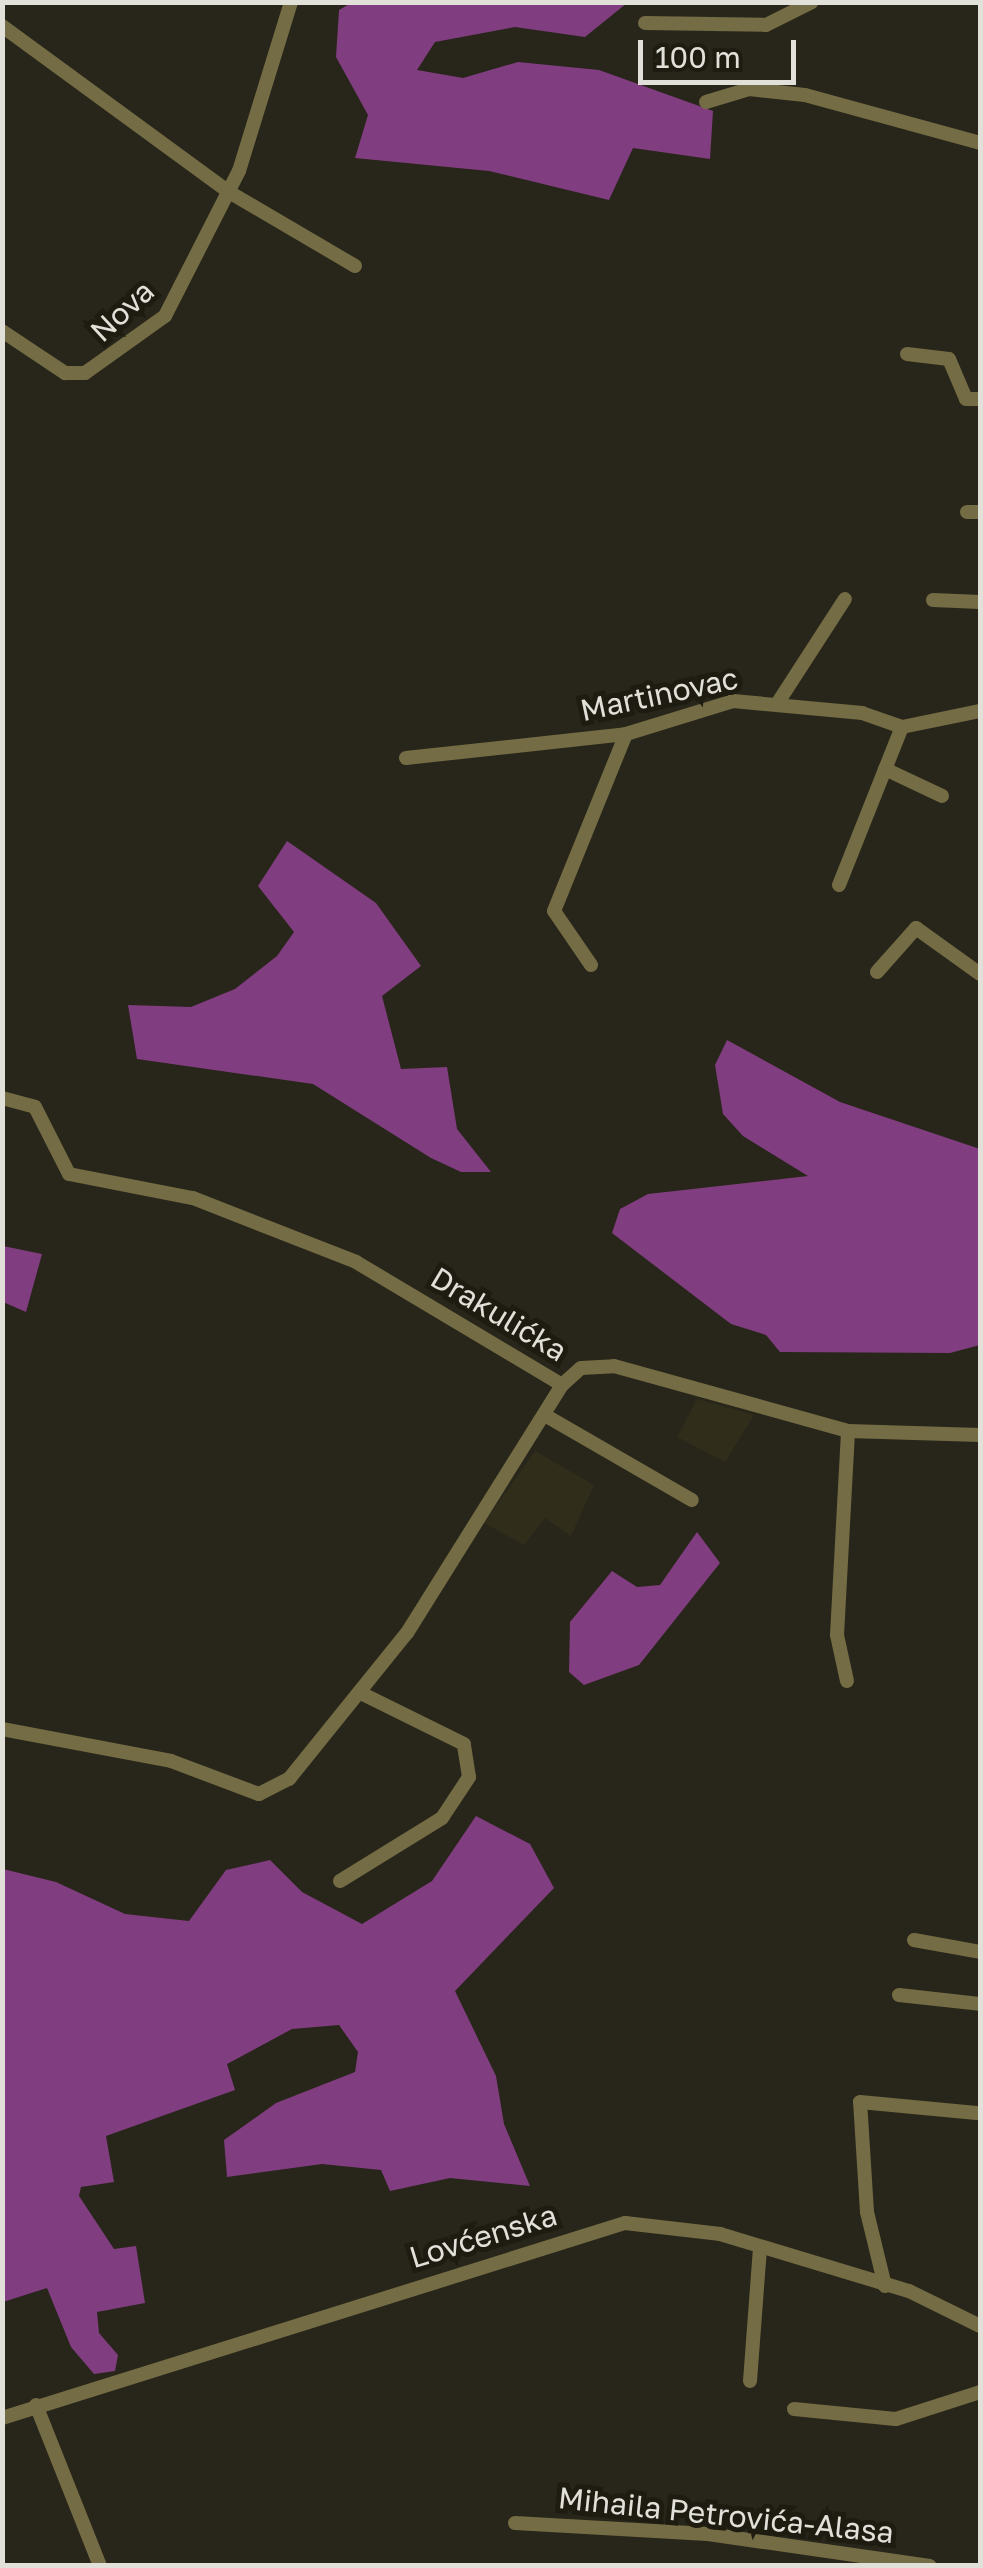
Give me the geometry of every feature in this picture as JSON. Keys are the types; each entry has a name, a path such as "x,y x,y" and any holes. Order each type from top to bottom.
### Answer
{"street":[{"name":"Nova","path":"2,331 65,373 104,366 165,316 229,192 291,2"},
{"path":"645,23 766,25 812,2"},
{"path":"2,26 229,192 355,266"},
{"path":"706,102 748,89 805,95 980,143"},
{"path":"907,354 949,359 966,399 980,399"},
{"path":"778,704 845,598"},
{"path":"933,600 980,602"},
{"name":"Martinovac","path":"406,758 626,734 732,701 862,713 902,727 980,711"},
{"path":"839,885 902,727"},
{"path":"592,965 554,911 626,734"},
{"path":"885,769 942,796"},
{"path":"877,972 916,928 980,974"},
{"name":"Drakulićka","path":"2,1098 35,1107 69,1174 193,1198 356,1262 477,1327 562,1385 581,1368 614,1366 848,1431 980,1435"},
{"path":"2,1728 172,1761 259,1794 289,1779 359,1692 548,1417 562,1385"},
{"path":"548,1417 692,1500"},
{"path":"847,1682 837,1635 848,1431"},
{"path":"340,1881 442,1818 469,1778 464,1744 359,1692"},
{"path":"914,1940 980,1952"},
{"path":"899,1994 980,2004"},
{"path":"885,2286 867,2212 860,2102 976,2114"},
{"name":"Lovćenska","path":"2,2418 36,2405 140,2380 603,2226 668,2226 760,2249 885,2286 980,2326"},
{"path":"750,2381 760,2249"},
{"path":"794,2409 896,2419 980,2392"},
{"path":"36,2405 100,2566"},
{"name":"Mihaila Petrovića-Alasa","path":"515,2522 708,2534 930,2566"}],"shaded area":[{"path":"351,3 627,3 585,37 515,27 435,42 417,70 463,78 518,62 599,70 713,111 710,159 633,148 609,200 489,171 355,158 368,115 336,57 339,10"},
{"path":"287,841 376,903 421,966 382,996 401,1069 447,1067 457,1129 491,1172 461,1172 431,1158 313,1084 137,1059 128,1005 191,1007 235,989 277,956 294,932 258,886"},
{"path":"727,1040 840,1102 980,1149 980,1345 950,1353 780,1352 766,1335 731,1324 612,1233 620,1209 648,1194 808,1176 743,1136 723,1114 715,1065"},
{"path":"3,1246 42,1254 26,1312 3,1302"},
{"path":"697,1399 754,1415 725,1462 677,1437"},
{"path":"535,1451 594,1485 571,1536 545,1518 524,1545 484,1523"},
{"path":"697,1532 720,1563 639,1665 584,1685 569,1672 570,1622 612,1571 637,1587 660,1585"},
{"path":"476,1816 530,1844 554,1888 455,1991 496,2076 504,2124 530,2186 450,2178 390,2191 381,2170 322,2164 227,2177 224,2140 276,2103 355,2072 358,2052 339,2025 292,2029 227,2064 235,2090 106,2136 114,2182 81,2187 79,2196 114,2249 136,2246 145,2303 97,2312 99,2333 118,2355 115,2371 94,2374 71,2347 47,2288 3,2302 3,1869 56,1882 125,1914 189,1921 226,1870 270,1860 302,1892 362,1924 432,1881"}]}
